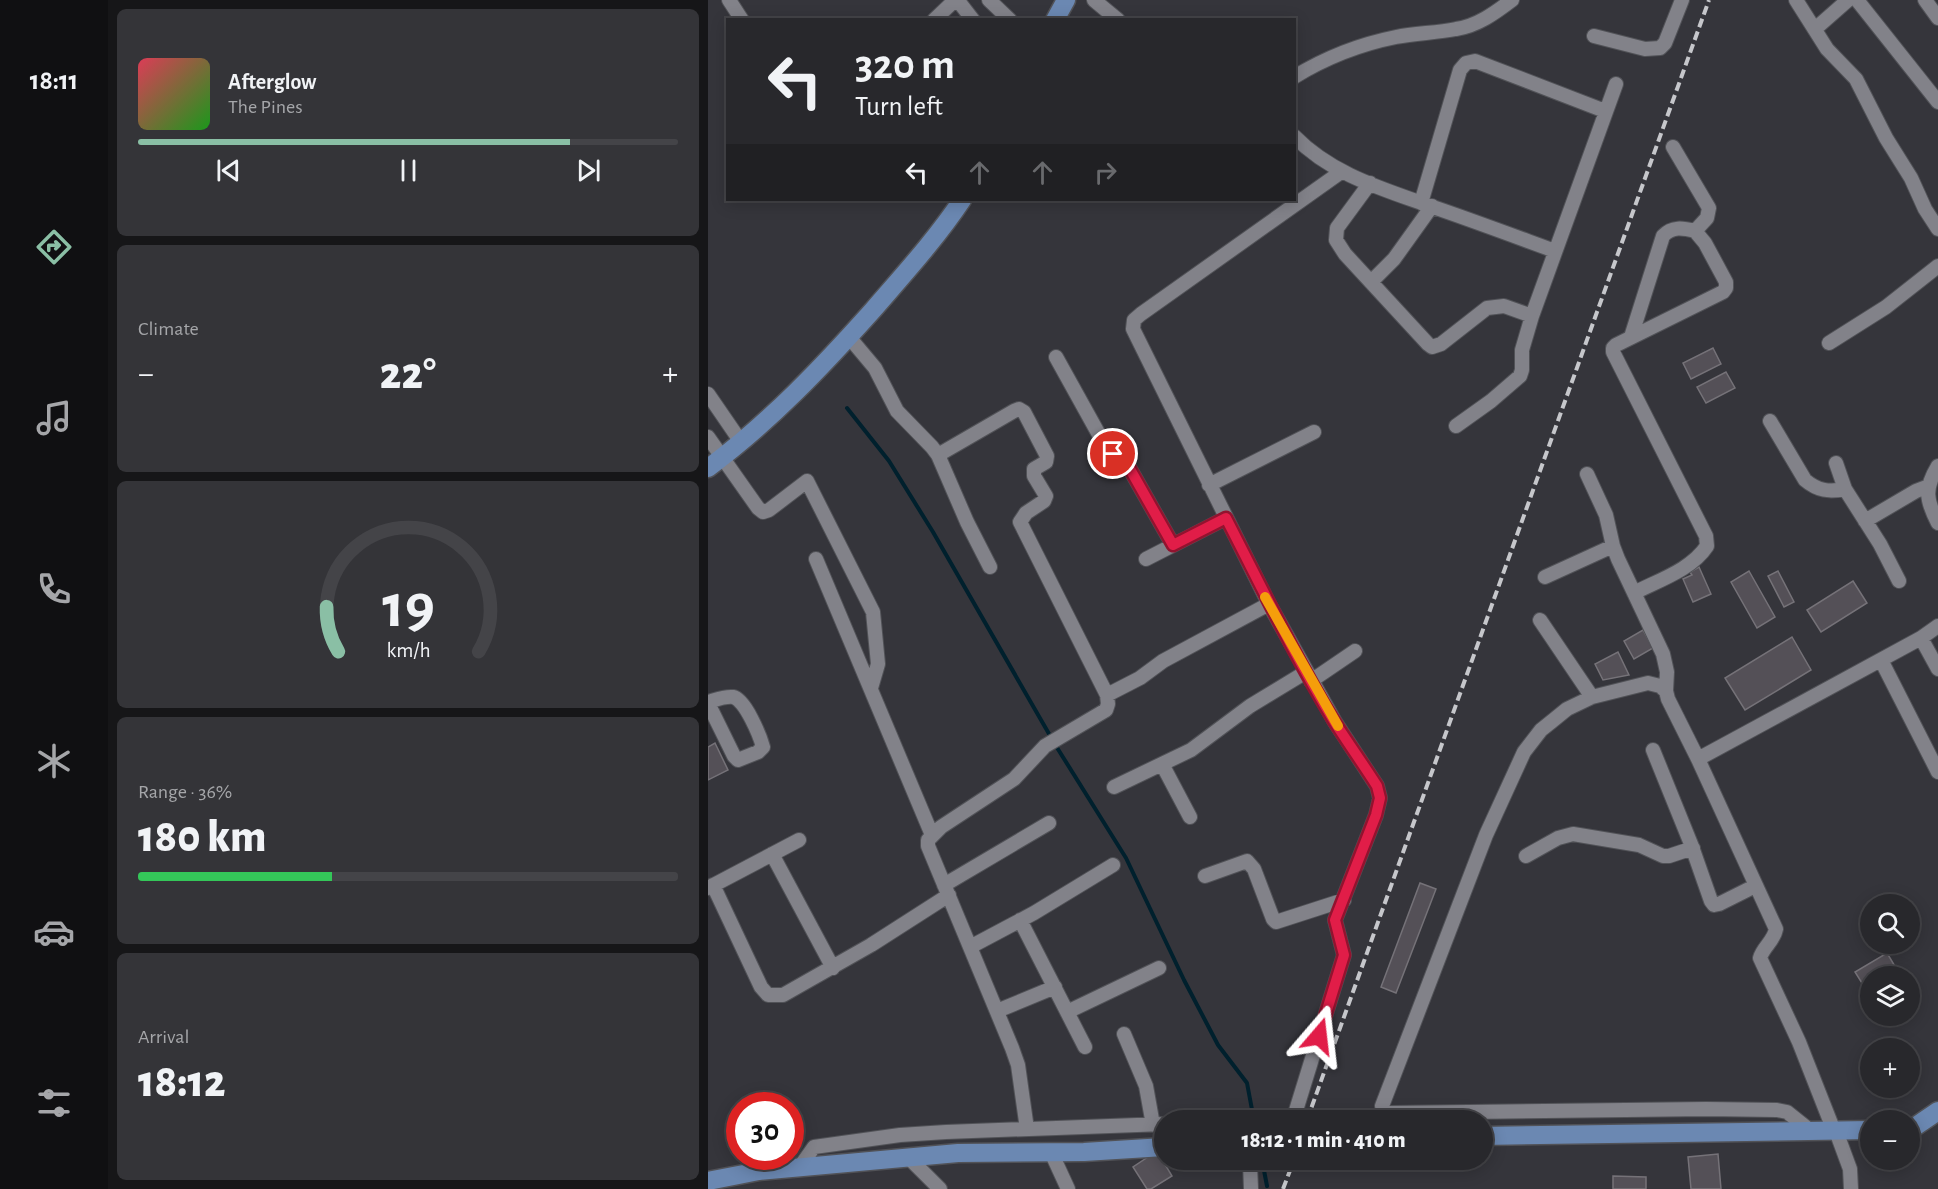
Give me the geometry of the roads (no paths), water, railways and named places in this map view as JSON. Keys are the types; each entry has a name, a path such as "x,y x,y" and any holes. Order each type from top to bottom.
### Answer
{"main road":[{"path":"1055,18 1066,0"},
{"path":"715,463 779,410 849,337 920,256 961,201"},
{"path":"1920,1123 1938,1111"},
{"path":"1493,1136 1860,1130"},
{"path":"804,1168 958,1153 1154,1147"},
{"path":"708,1181 773,1170"}],"street":[{"path":"729,0 741,18"},
{"path":"989,0 1008,18"},
{"path":"1094,0 1116,18"},
{"path":"1296,76 1334,56 1379,41 1431,31 1456,29 1476,23 1512,0"},
{"path":"1594,36 1645,49 1660,48 1665,43 1682,0"},
{"path":"1796,0 1827,50 1856,79 1881,130 1911,178 1924,209 1938,229"},
{"path":"1815,30 1848,0"},
{"path":"1857,0 1938,102"},
{"path":"1925,0 1938,18"},
{"path":"936,18 954,2 959,2 971,18"},
{"path":"1371,282 1394,259 1427,205 1460,70 1466,63 1475,61 1605,111"},
{"path":"1456,426 1491,401 1520,376 1522,350 1532,316 1616,84"},
{"path":"1296,138 1317,157 1341,172 1555,251"},
{"path":"1673,147 1709,208 1709,213 1695,231"},
{"path":"1296,1110 1344,955 1335,920 1376,815 1380,798 1377,786 1335,722 1269,604 1133,329 1134,320 1341,172"},
{"path":"1370,183 1337,228 1335,235 1345,254 1432,347 1441,344 1487,308 1504,306 1532,316"},
{"path":"1631,337 1663,236 1674,228 1695,231 1705,243 1726,282 1726,288 1723,292 1616,345 1613,352 1706,536 1707,546 1692,563 1634,593"},
{"path":"1829,343 1886,307 1938,266"},
{"path":"849,337 875,368 897,411 938,455 967,522 990,567"},
{"path":"1056,357 1107,449 1126,462 1173,545"},
{"path":"708,394 741,442"},
{"path":"938,455 1014,411 1024,411 1047,456 1046,462 1034,469 1034,476 1046,496 1044,501 1026,513 1020,522 1107,695 1106,710 1045,746 1014,779 928,840 928,846 1018,1065 1027,1129"},
{"path":"1770,421 1805,480 1812,486 1826,491 1845,489"},
{"path":"1209,485 1314,432"},
{"path":"708,436 715,463 763,512 769,510 807,481 873,612 878,664 871,687"},
{"path":"1836,462 1845,489 1881,544 1899,581"},
{"path":"1938,466 1928,494 1930,506 1938,523"},
{"path":"1587,474 1606,515 1612,546 1666,662 1668,699 1776,929 1773,939 1761,953 1760,958 1799,1042 1850,1169 1851,1189"},
{"path":"1865,521 1916,491 1929,486"},
{"path":"1146,559 1226,518"},
{"path":"1545,577 1612,546"},
{"path":"816,559 932,835"},
{"path":"1107,695 1269,604"},
{"path":"1540,620 1592,697"},
{"path":"1698,759 1921,638 1938,626"},
{"path":"1921,638 1938,669"},
{"path":"1114,787 1191,750 1250,706 1355,651"},
{"path":"1881,660 1936,763"},
{"path":"1666,691 1655,683 1648,683 1592,697 1567,709 1532,741 1520,759 1492,820 1382,1106 1384,1111 1390,1113 1777,1110 1786,1112 1812,1131"},
{"path":"731,697 741,702 763,747 758,752 738,760 708,703 731,697"},
{"path":"1653,750 1693,848 1711,902 1714,905 1755,886"},
{"path":"1162,764 1190,817"},
{"path":"799,840 711,887 761,987 768,995 783,995 833,968 1049,823"},
{"path":"1526,856 1558,838 1573,834 1639,845 1663,856 1670,856 1693,848"},
{"path":"772,854 833,968"},
{"path":"1205,876 1247,861 1254,869 1273,919 1276,921 1344,900"},
{"path":"970,947 1113,865"},
{"path":"1020,920 1085,1047"},
{"path":"1067,1012 1159,968"},
{"path":"997,1011 1054,987"},
{"path":"1124,1034 1154,1110"},
{"path":"804,1162 814,1147 821,1145 900,1135 1154,1125"},
{"path":"1051,1152 1068,1189"},
{"path":"908,1157 940,1189"},
{"path":"1250,1170 1251,1189"}],"waterway":[{"path":"847,408 889,461 933,532 1056,746 1126,858 1184,980 1218,1045 1247,1083 1252,1110"},
{"path":"1264,1170 1267,1186"}],"railway":[{"path":"1311,1110 1709,0"},
{"path":"1283,1189 1290,1170"}]}
